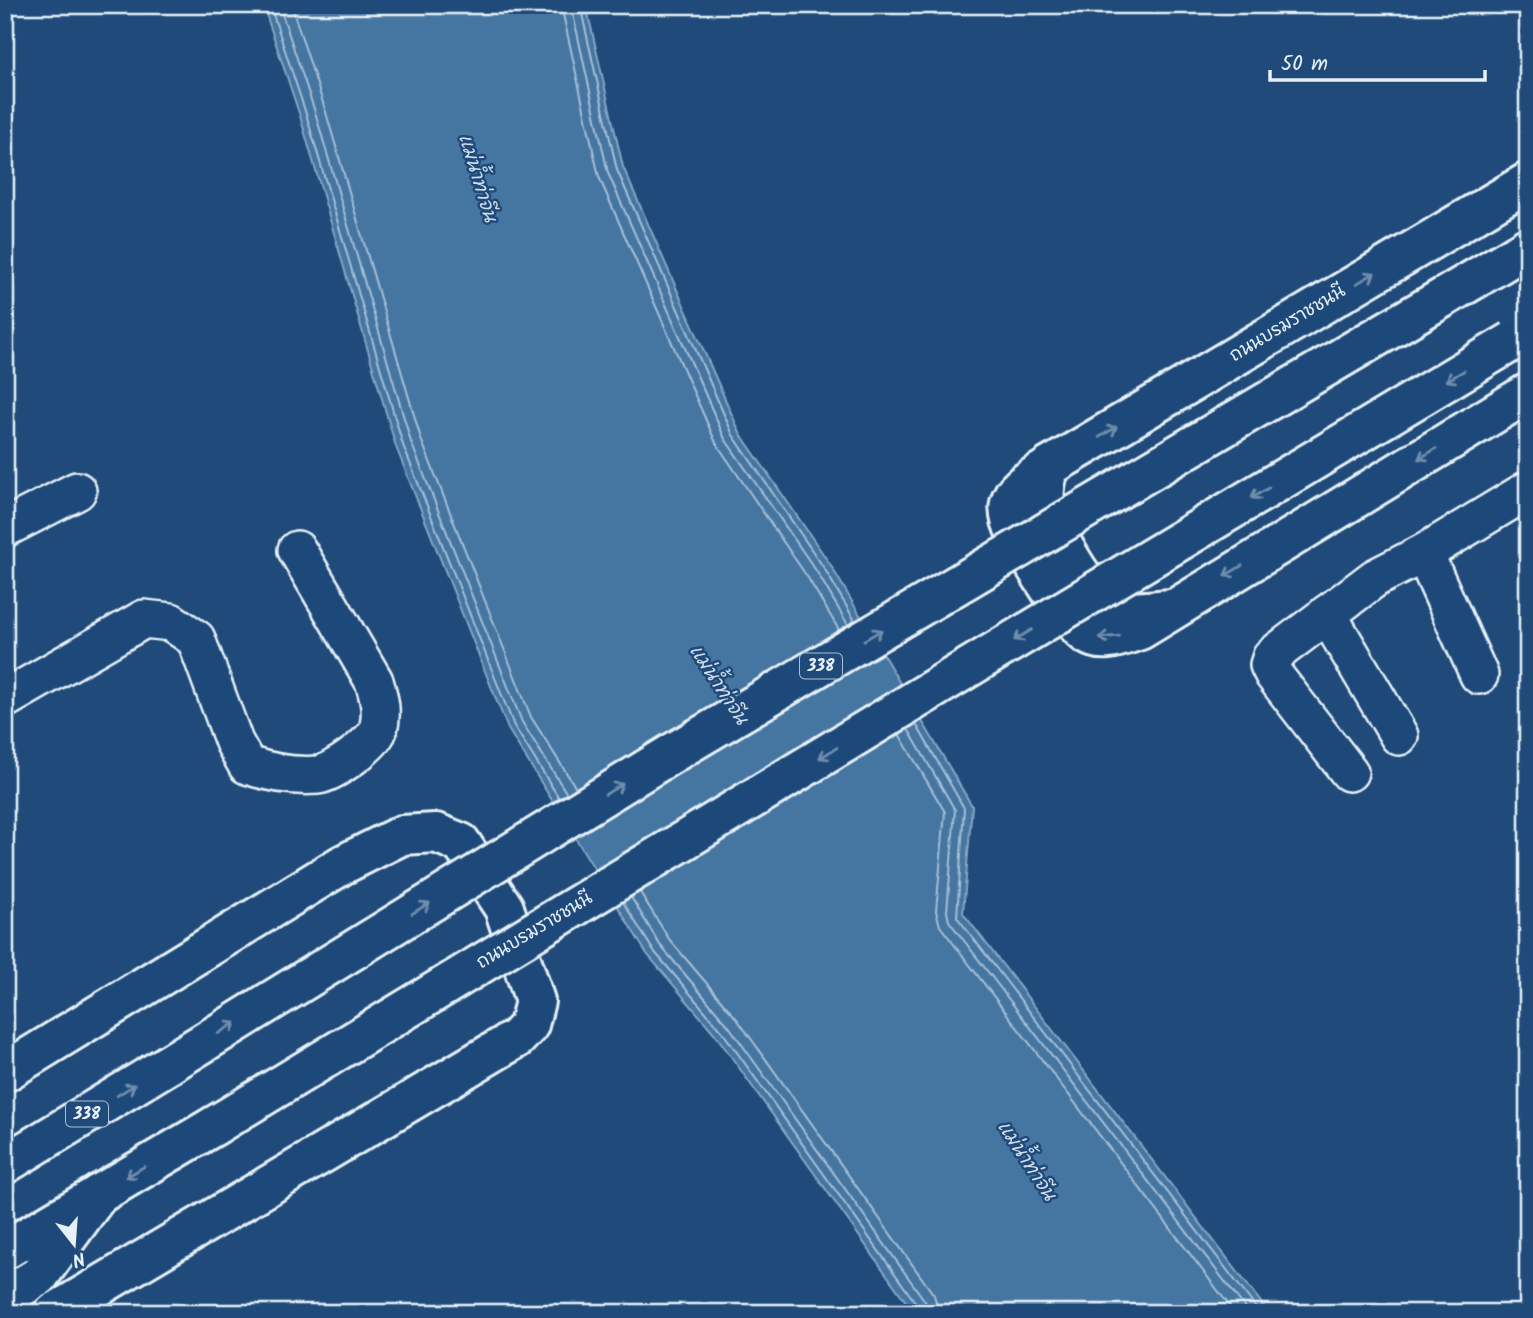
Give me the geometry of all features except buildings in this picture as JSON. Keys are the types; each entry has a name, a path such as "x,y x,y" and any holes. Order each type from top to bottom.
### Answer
{"main road":[{"name":"ถนนบรมราชชนนี","path":"1528,181 1049,467 1013,495 1010,515 1016,533 1073,623 1089,636 1115,638 1140,630 1528,393"},
{"name":"338","path":"5,1164 671,754 1528,247"},
{"name":"ถนนบรมราชชนนี","path":"5,1250 1521,336"},
{"path":"5,1072 342,865 402,835 436,833 461,843 504,908 535,1002 529,1025 517,1038 54,1313"},
{"name":"338","path":"5,1153 50,1137"},
{"path":"5,1297 39,1276 99,1194"}],"street":[{"path":"1349,772 1274,675 1269,665 1272,656 1375,578 1424,553 1528,490"},
{"path":"5,528 77,491"},
{"path":"5,699 144,619 171,622 196,639 234,742 247,765 276,775 321,775 351,758 377,732 381,705 374,681 297,550"},
{"path":"1424,553 1479,675"},
{"path":"1327,614 1399,736"}],"water":[{"name":"แม่น้ำท่าจีน","path":"263,5 586,5 623,167 740,433 830,564 972,806 963,913 1269,1313 914,1313 715,1034 647,954 508,729 396,447 300,116"}]}
